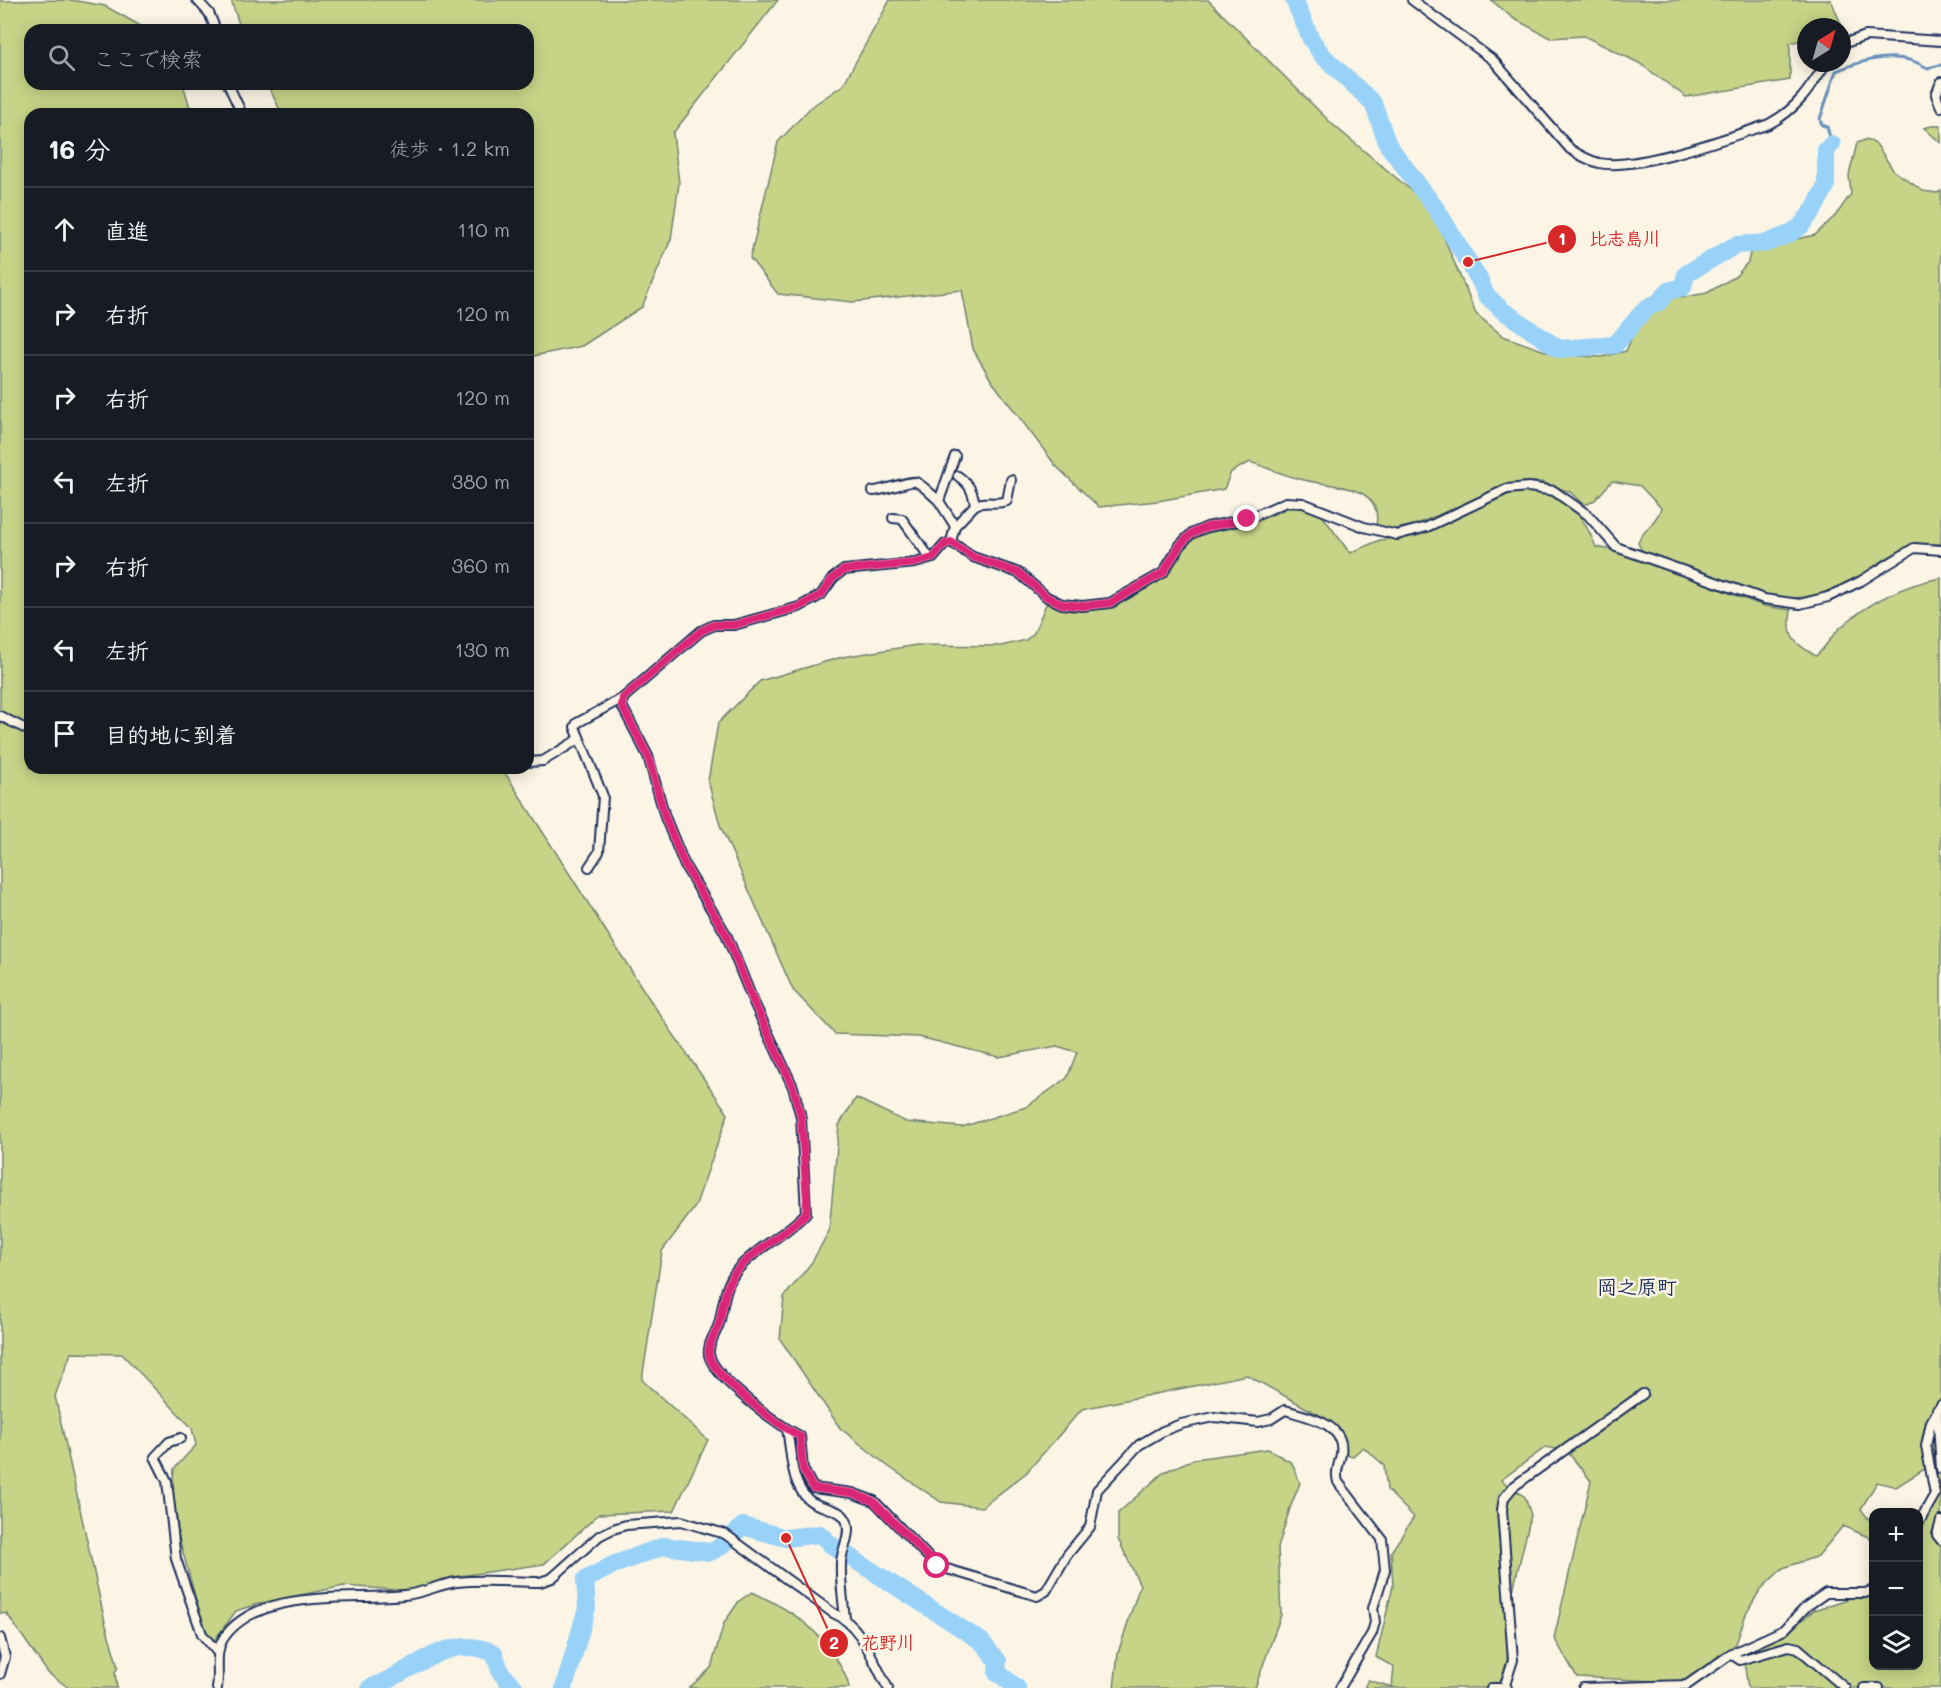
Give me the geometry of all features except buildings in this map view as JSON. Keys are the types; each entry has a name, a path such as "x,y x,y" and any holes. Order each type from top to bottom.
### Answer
{"street":[{"path":"197,0 209,13 214,24"},
{"path":"1412,0 1493,60 1570,149 1586,159 1600,163 1614,164 1661,156 1768,124 1782,118 1804,99 1820,72"},
{"path":"1851,42 1866,36 1941,41"},
{"path":"1941,82 1936,95 1941,107"},
{"path":"231,90 239,108"},
{"path":"939,501 955,456"},
{"path":"958,476 968,483 974,493 975,505"},
{"path":"589,867 599,852 603,796 579,739 575,727 577,723 623,698 701,631 714,625 734,625 799,607 821,595 833,578 844,570 915,563 930,558 951,542 955,526 975,505 983,501 996,505 1007,501 1011,480"},
{"path":"873,491 891,490 908,482 915,482 939,501 955,526"},
{"path":"951,542 973,557 1019,573 1047,597 1062,604 1082,606 1110,603 1163,573 1180,545 1191,534 1207,527 1247,519 1286,502 1303,503 1364,527 1397,535 1427,527 1507,489 1529,487 1554,491 1588,515 1616,547 1764,599 1800,604 1836,593 1914,548 1941,550"},
{"path":"893,518 902,519 930,558"},
{"path":"623,698 622,706 648,756 665,817 681,857 726,934 799,1102 807,1200 806,1213 740,1267 730,1279 724,1294 720,1324 709,1345 710,1356 742,1397 781,1423 787,1430 800,1436 803,1469 813,1488 852,1493 873,1501 937,1566 1037,1596 1046,1591 1068,1555 1090,1527 1093,1501 1104,1481 1139,1445 1163,1431 1215,1417 1266,1421 1285,1410 1327,1424 1337,1432 1341,1441 1341,1453 1336,1473 1338,1482 1382,1539 1385,1570 1384,1580 1375,1597 1372,1633 1340,1688"},
{"path":"0,716 24,728"},
{"path":"534,762 543,761 579,739"},
{"path":"1491,1688 1505,1688 1513,1660 1502,1510 1504,1498 1513,1487 1537,1469 1643,1394"},
{"path":"1939,1408 1941,1470"},
{"path":"1923,1515 1935,1494 1926,1446 1931,1422 1939,1408"},
{"path":"787,1430 792,1467 800,1489 815,1505 842,1514 848,1528 841,1560 845,1618"},
{"path":"181,1438 169,1442 155,1457 167,1481 176,1559 202,1634 217,1652"},
{"path":"217,1688 217,1652 223,1639 235,1626 261,1608 311,1599 406,1595 455,1582 540,1582 552,1578 599,1536 626,1525 681,1521 725,1534 833,1613 845,1618 865,1644 888,1688"},
{"path":"1941,1521 1937,1535 1941,1540"},
{"path":"1583,1688 1687,1685 1731,1654 1784,1630 1812,1601 1826,1593 1869,1592"},
{"path":"0,1638 5,1657 0,1674"},
{"path":"1731,1654 1740,1660 1789,1646 1798,1648 1845,1688"},
{"path":"1864,1688 1879,1688"}],"green space":[{"path":"71,0 105,6 137,24 24,24 24,90 185,90 190,108 24,108 24,774 506,774 646,994 728,1114 695,1207 662,1251 642,1380 708,1440 674,1511 599,1514 544,1564 453,1577 410,1591 344,1586 257,1604 236,1611 213,1642 204,1629 171,1509 174,1469 196,1445 192,1428 122,1354 71,1353 55,1396 105,1622 118,1667 115,1672 117,1688 69,1688 48,1673 7,1614 0,1613 0,1"},
{"path":"231,0 778,0 673,133 679,183 671,239 642,307 582,346 534,356 534,108 279,108 270,90 534,90 534,24 239,24"},
{"path":"890,0 1208,0 1332,124 1431,207 1476,314 1503,336 1556,355 1602,357 1626,351 1635,330 1633,314 1641,305 1656,295 1685,297 1707,293 1736,276 1748,262 1751,249 1758,240 1773,235 1792,240 1815,235 1836,215 1851,194 1849,175 1857,143 1867,139 1877,145 1893,170 1923,191 1937,193 1941,191 1941,544 1924,544 1898,551 1837,588 1794,598 1758,594 1738,588 1642,551 1638,543 1661,508 1640,486 1612,481 1595,500 1588,504 1582,503 1570,492 1541,482 1522,482 1503,486 1418,524 1396,529 1376,526 1376,512 1372,502 1364,494 1340,486 1297,478 1250,462 1231,472 1224,489 1158,501 1099,507 1056,466 991,380 973,349 962,290 853,302 778,294 750,258 778,142 811,107 843,85"},
{"path":"1491,0 1831,0 1839,18 1797,18 1797,41 1790,43 1790,80 1686,97 1639,63 1584,36 1550,38 1513,18"},
{"path":"1941,126 1941,143 1924,128"},
{"path":"1525,491 1562,500 1578,514 1596,547 1618,551 1764,606 1791,610 1790,627 1793,638 1816,656 1841,627 1864,609 1900,590 1941,578 1941,1688 1748,1688 1743,1654 1786,1634 1814,1610 1848,1599 1869,1587 1869,1670 1923,1670 1923,1524 1928,1511 1931,1465 1896,1487 1877,1482 1861,1509 1869,1520 1869,1537 1843,1526 1818,1556 1783,1568 1760,1590 1746,1614 1736,1644 1718,1656 1694,1683 1577,1677 1554,1638 1591,1481 1567,1451 1546,1447 1501,1480 1525,1497 1531,1515 1510,1603 1506,1680 1502,1688 1364,1688 1368,1680 1392,1687 1394,1667 1376,1657 1393,1586 1391,1552 1414,1517 1387,1490 1384,1465 1363,1447 1353,1456 1345,1454 1340,1429 1328,1420 1247,1375 1082,1409 1026,1473 982,1507 941,1502 889,1467 840,1428 780,1339 784,1297 812,1262 829,1231 839,1125 856,1098 906,1122 962,1127 1026,1107 1067,1078 1077,1052 1057,1046 999,1057 919,1037 835,1034 793,990 720,825 708,781 718,723 760,681 842,657 917,645 1001,646 1026,640 1034,633 1046,604 1071,611 1113,608 1158,582 1171,570 1189,543 1199,535 1256,522 1287,508 1300,507 1321,514 1350,553 1380,540 1417,536 1507,495"},
{"path":"1268,1449 1292,1463 1300,1483 1278,1548 1281,1615 1255,1688 1114,1688 1118,1653 1140,1585 1118,1539 1118,1513 1164,1472 1194,1459"},
{"path":"752,1592 790,1612 821,1638 838,1662 849,1688 689,1688 711,1668 724,1623 739,1601"}],"waterway":[{"path":"1294,0 1311,39 1322,55 1373,103 1388,145 1437,210 1486,295 1502,310 1559,349 1615,345 1645,309 1659,302 1668,291 1683,287 1686,274 1736,245 1767,243 1800,227 1814,209 1826,186 1826,150 1832,144"},
{"path":"1832,144 1827,127 1822,125 1820,119 1836,71 1882,58 1905,59 1927,68 1941,65"},
{"path":"564,1688 587,1608 585,1580 613,1565 664,1546 710,1552 720,1547 743,1526 786,1538 820,1534 830,1544 981,1641 998,1661 997,1672 1017,1688"},
{"path":"370,1688 429,1657 460,1647 494,1653 501,1673 515,1688"}],"place":[{"name":"比志島川","path":"1468,262"},
{"name":"花野川","path":"786,1538"}],"district":[{"name":"岡之原町","path":"1637,1286"}],"route":[{"path":"937,1566 873,1501 852,1493 813,1488 803,1469 800,1436 787,1430 781,1423 742,1397 710,1356 709,1345 720,1324 724,1294 730,1279 740,1267 796,1224 806,1213 801,1117 799,1102 793,1087 751,996 726,934 690,876 676,847 648,756 622,706 623,698 662,667 689,639 701,631 714,625 734,625 799,607 821,595 833,578 844,570 915,563 933,558 945,544 951,542 973,557 1019,573 1047,597 1062,604 1082,606 1110,603 1163,573 1180,545 1191,534 1207,527 1247,519"}]}
